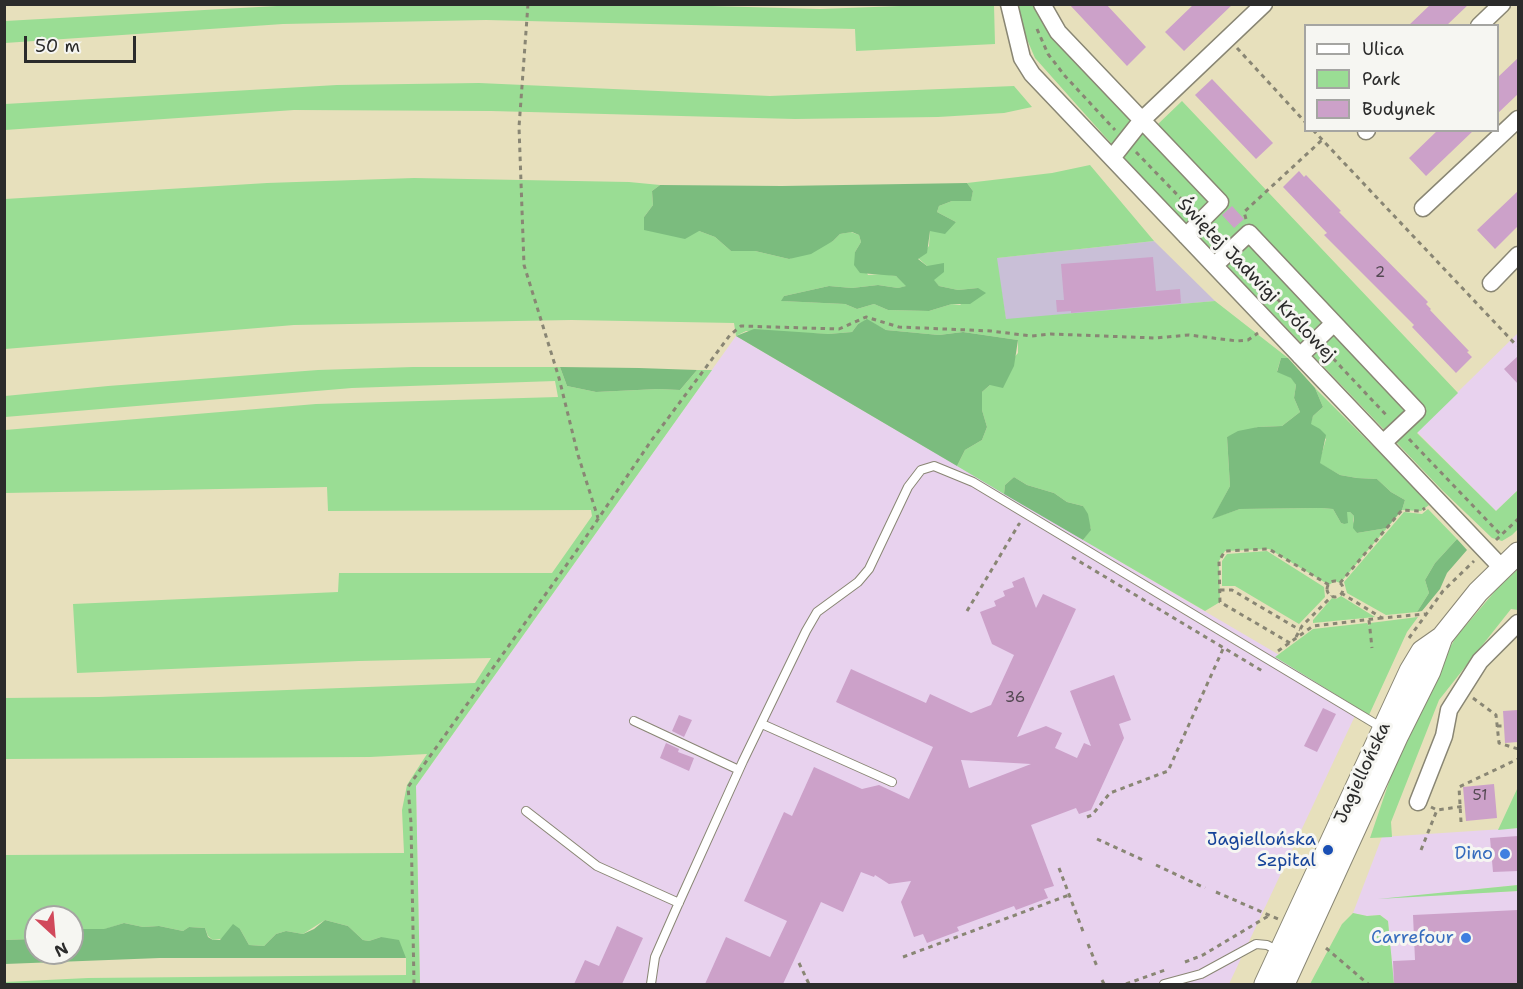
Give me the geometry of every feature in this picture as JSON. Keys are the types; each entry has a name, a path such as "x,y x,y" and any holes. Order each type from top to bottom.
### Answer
{"street":[{"path":"1042,4 1058,32 1220,202 1186,236"},
{"path":"1112,158 1142,120 1264,4"},
{"path":"1481,24 1502,4"},
{"name":"Świętej Jadwigi Królowej","path":"1011,5 1022,58 1032,74 1502,568"},
{"path":"1424,208 1518,120"},
{"path":"1215,266 1249,233 1417,411 1383,443"},
{"path":"1491,283 1518,255"},
{"path":"1300,356 1334,323"},
{"name":"Jagiellońska","path":"1265,984 1288,956 1391,731 1430,671 1442,637 1478,591 1518,552"},
{"path":"1418,802 1444,736 1449,710 1480,661 1518,623"},
{"name":"Jagiellońska","path":"1284,984 1288,956"}],"lane":[{"path":"651,984 655,957 797,649 817,612 858,582 869,569 908,487 921,470 934,466 973,482 1305,683 1391,731"},
{"path":"634,721 740,770"},
{"path":"762,724 892,782"},
{"path":"526,811 597,866 679,903"},
{"path":"1168,983 1200,974 1256,944 1267,945 1288,956"}],"path":[{"path":"528,4 519,127 524,265 559,378 578,456 598,518"},
{"path":"1035,23 1048,54 1054,62 1125,141 1502,535"},
{"path":"1228,38 1304,122"},
{"path":"1315,132 1517,346"},
{"path":"1249,233 1244,213 1322,140"},
{"path":"414,984 411,823 408,787 562,572 651,441 730,335 741,326 840,329 866,317 899,327 991,330 1031,336 1051,334 1155,338 1189,335 1237,341 1248,340 1270,324"},
{"path":"1340,583 1402,510 1421,511 1429,504"},
{"path":"1493,542 1518,519"},
{"path":"967,611 1018,524 1028,530"},
{"path":"1290,643 1220,602 1219,561 1225,551 1269,549 1329,585"},
{"path":"1068,554 1269,675"},
{"path":"1443,591 1477,558"},
{"path":"1295,639 1308,620 1332,596 1341,593 1343,587 1340,583 1335,581 1329,585"},
{"path":"1329,585 1328,590 1332,596"},
{"path":"1220,590 1232,590 1300,630"},
{"path":"1341,593 1382,618"},
{"path":"1272,656 1313,626 1425,614"},
{"path":"1308,620 1313,626"},
{"path":"1369,620 1372,648"},
{"path":"1087,817 1092,815 1110,793 1168,771 1223,649"},
{"path":"1462,690 1496,715 1499,743 1518,749"},
{"path":"1497,726 1504,726"},
{"path":"1461,822 1459,787 1518,759"},
{"path":"1418,802 1437,810 1465,806"},
{"path":"1421,849 1437,810"},
{"path":"1097,839 1143,860"},
{"path":"1156,865 1205,888"},
{"path":"1059,868 1084,934"},
{"path":"1216,892 1281,920"},
{"path":"903,957 1069,895"},
{"path":"1185,962 1203,955 1270,915"},
{"path":"1088,944 1098,969"},
{"path":"1326,948 1368,984"},
{"path":"799,963 809,984"},
{"path":"1126,984 1168,969"}],"shaded area":[{"path":"1154,241 1215,301 1006,320 996,258"},
{"path":"1518,333 1518,490 1496,511 1417,432"},
{"path":"736,336 1361,703 1229,984 420,984 416,786"},
{"path":"1518,828 1518,885 1402,897 1518,891 1518,984 1394,984 1388,921 1380,915 1367,916 1353,913 1382,837"}],"green space":[{"path":"640,4 820,9 994,5 995,44 856,51 855,29 486,20 283,24 5,43 5,21 295,5"},
{"path":"1017,5 1047,5 1062,30 1157,125 1182,101 1458,393 1417,433 1496,511 1518,490 1518,529 1512,535 1502,541 1492,538 1442,490 1133,168 1035,58 1020,23"},
{"path":"479,83 770,96 1014,86 1032,107 1004,113 938,117 795,119 491,111 294,110 5,130 5,104 337,85"},
{"path":"1090,165 1154,241 997,258 1006,319 1215,301 1288,358 1281,358 1277,371 1292,378 1296,385 1294,398 1300,412 1282,426 1258,427 1227,437 1230,486 1213,518 1240,509 1321,508 1333,509 1341,523 1344,524 1347,511 1350,512 1354,516 1353,521 1357,533 1387,528 1340,583 1335,581 1329,585 1269,549 1225,551 1219,561 1220,602 1205,611 1083,540 1091,529 1083,506 1067,502 1054,493 1027,485 1014,477 1005,485 1004,494 957,466 965,450 982,440 987,427 982,410 982,392 1018,353 1018,340 963,332 939,335 886,330 867,320 858,324 852,332 828,334 746,331 736,336 734,323 571,320 294,325 5,349 5,199 267,183 414,178 629,182 660,185 652,191 653,205 644,217 715,237 731,251 755,251 789,259 833,241 840,234 851,232 859,235 861,242 855,252 868,275 896,276 907,286 898,288 878,285 852,288 829,286 784,296 782,301 845,304 857,309 874,304 888,310 929,311 952,304 960,305 978,288 958,290 939,286 933,280 927,266 918,258 929,246 930,231 956,222 937,212 939,206 952,201 971,200 973,191 967,183 1052,173"},
{"path":"967,183 973,191 971,201 952,201 939,206 937,212 956,222 945,234 930,231 927,253 918,259 927,266 944,263 944,272 934,280 939,286 958,290 978,288 986,293 970,304 952,304 929,311 888,310 874,304 857,309 845,304 781,301 784,296 829,286 852,288 878,285 898,288 906,286 896,276 860,273 854,265 855,252 861,242 859,235 852,232 840,234 811,254 789,259 755,251 731,251 715,237 699,231 685,239 644,230 644,217 653,205 652,191 660,185"},
{"path":"867,319 886,330 939,335 963,332 1018,340 1014,366 1003,388 990,385 982,392 982,410 987,427 982,440 965,450 957,466 736,336 754,329 828,334 852,332 858,324"},
{"path":"1281,358 1288,358 1315,388 1323,407 1313,416 1311,424 1326,435 1320,463 1340,475 1377,479 1391,492 1405,500 1402,510 1387,528 1357,533 1353,528 1354,516 1350,512 1347,512 1348,523 1344,524 1341,523 1333,509 1321,508 1240,509 1212,519 1230,486 1227,437 1238,431 1258,427 1282,426 1300,412 1294,398 1296,385 1291,378 1277,372"},
{"path":"413,367 560,367 567,386 596,392 680,390 697,370 712,370 416,786 420,984 5,984 5,982 88,978 406,975 406,958 381,937 369,941 363,940 348,926 325,920 303,934 286,931 276,934 264,946 249,945 240,929 221,939 213,940 208,936 205,928 189,927 183,931 124,923 105,929 84,929 84,905 24,905 24,939 5,940 5,855 404,853 402,810 407,785 427,754 370,757 5,759 5,698 99,697 475,683 491,658 77,673 73,604 338,592 339,573 552,573 592,516 591,510 328,511 327,487 5,493 5,430 316,404 558,397 555,381 352,388 5,417 5,396 318,370"},
{"path":"560,367 697,370 680,390 596,392 567,386"},
{"path":"1315,388 1429,505 1421,511 1402,510 1405,500 1391,492 1377,479 1340,475 1319,463 1326,439 1310,425 1313,416 1323,407"},
{"path":"1014,477 1027,485 1054,493 1067,502 1083,506 1088,514 1091,530 1083,540 1004,494 1005,485"},
{"path":"1428,509 1457,539 1435,563 1425,580 1429,593 1417,612 1386,615 1347,593 1344,582 1404,512 1422,514"},
{"path":"1457,539 1467,550 1447,573 1440,589 1422,611 1417,612 1429,593 1425,580 1435,563"},
{"path":"1267,551 1324,587 1325,597 1299,624 1235,586 1222,586 1222,561 1227,554"},
{"path":"1518,569 1518,610 1511,609 1439,700 1391,822 1392,837 1370,838 1406,732 1437,670 1456,637 1496,590"},
{"path":"1341,596 1375,617 1313,623 1313,620 1332,598 1336,599"},
{"path":"1418,617 1407,632 1369,715 1275,657 1313,629 1367,623 1369,626 1370,623"},
{"path":"1518,787 1518,828 1498,830"},
{"path":"1518,885 1518,891 1378,899"},
{"path":"1353,913 1367,916 1380,915 1388,921 1394,984 1310,984 1342,924"},
{"path":"325,920 348,926 363,940 369,941 381,937 399,940 406,958 160,958 84,961 84,929 104,929 124,923 183,931 189,927 205,928 208,937 213,940 220,940 233,924 240,929 249,945 264,946 276,934 286,931 303,934"},
{"path":"24,939 24,963 5,964 5,940"}],"building":[{"path":"1069,4 1106,4 1146,47 1127,66"},
{"path":"1194,4 1233,4 1184,51 1165,32"},
{"path":"1431,4 1469,4 1448,24 1410,24"},
{"path":"1518,58 1518,94 1499,112 1499,76"},
{"path":"1212,79 1273,143 1256,159 1195,95"},
{"path":"1436,132 1472,132 1426,176 1409,158"},
{"path":"1299,171 1304,177 1306,175 1341,211 1339,212 1428,302 1426,304 1430,310 1469,351 1467,352 1472,357 1456,373 1412,327 1414,325 1324,235 1327,233 1283,187"},
{"path":"1518,191 1518,226 1495,249 1477,230"},
{"path":"1232,206 1244,219 1234,228 1222,215"},
{"path":"1153,257 1156,291 1180,289 1181,303 1071,313 1071,311 1057,312 1056,300 1064,300 1061,264"},
{"path":"1518,356 1518,384 1504,369"},
{"path":"1024,577 1036,608 1043,594 1076,609 1017,737 1046,726 1062,733 1055,748 1077,758 1084,743 1091,746 1070,691 1114,675 1131,720 1119,724 1124,738 1091,810 1079,814 1076,808 1031,825 1054,886 1044,889 1048,898 1016,910 1014,906 957,927 959,931 927,943 923,934 914,937 901,902 911,881 889,884 875,875 874,877 861,872 843,912 821,902 783,984 705,984 726,937 770,957 787,921 744,901 784,812 792,816 814,767 862,789 879,785 909,799 933,747 836,702 851,669 926,703 930,694 971,713 991,705 1014,655 992,644 980,612 996,606 994,601 1005,596 1003,591 1014,587 1012,582","holes":["961,760 1031,764 969,788"]},
{"path":"1323,708 1336,714 1317,752 1304,746"},
{"path":"1518,710 1518,742 1505,743 1503,711"},
{"path":"679,715 692,720 684,737 672,731"},
{"path":"666,743 679,749 678,752 694,758 689,771 660,758"},
{"path":"1494,784 1497,818 1466,821 1463,787"},
{"name":"Dino","path":"1518,836 1518,871 1493,872 1490,838"},
{"name":"Carrefour","path":"1518,910 1518,984 1394,984 1393,961 1415,960 1413,915"},
{"path":"617,926 643,938 622,984 574,984 585,960 599,966"}],"place":[{"name":"Jagiellońska Szpital","path":"1328,850"},
{"name":"Dino","path":"1505,854"},
{"name":"Carrefour","path":"1466,938"}]}
